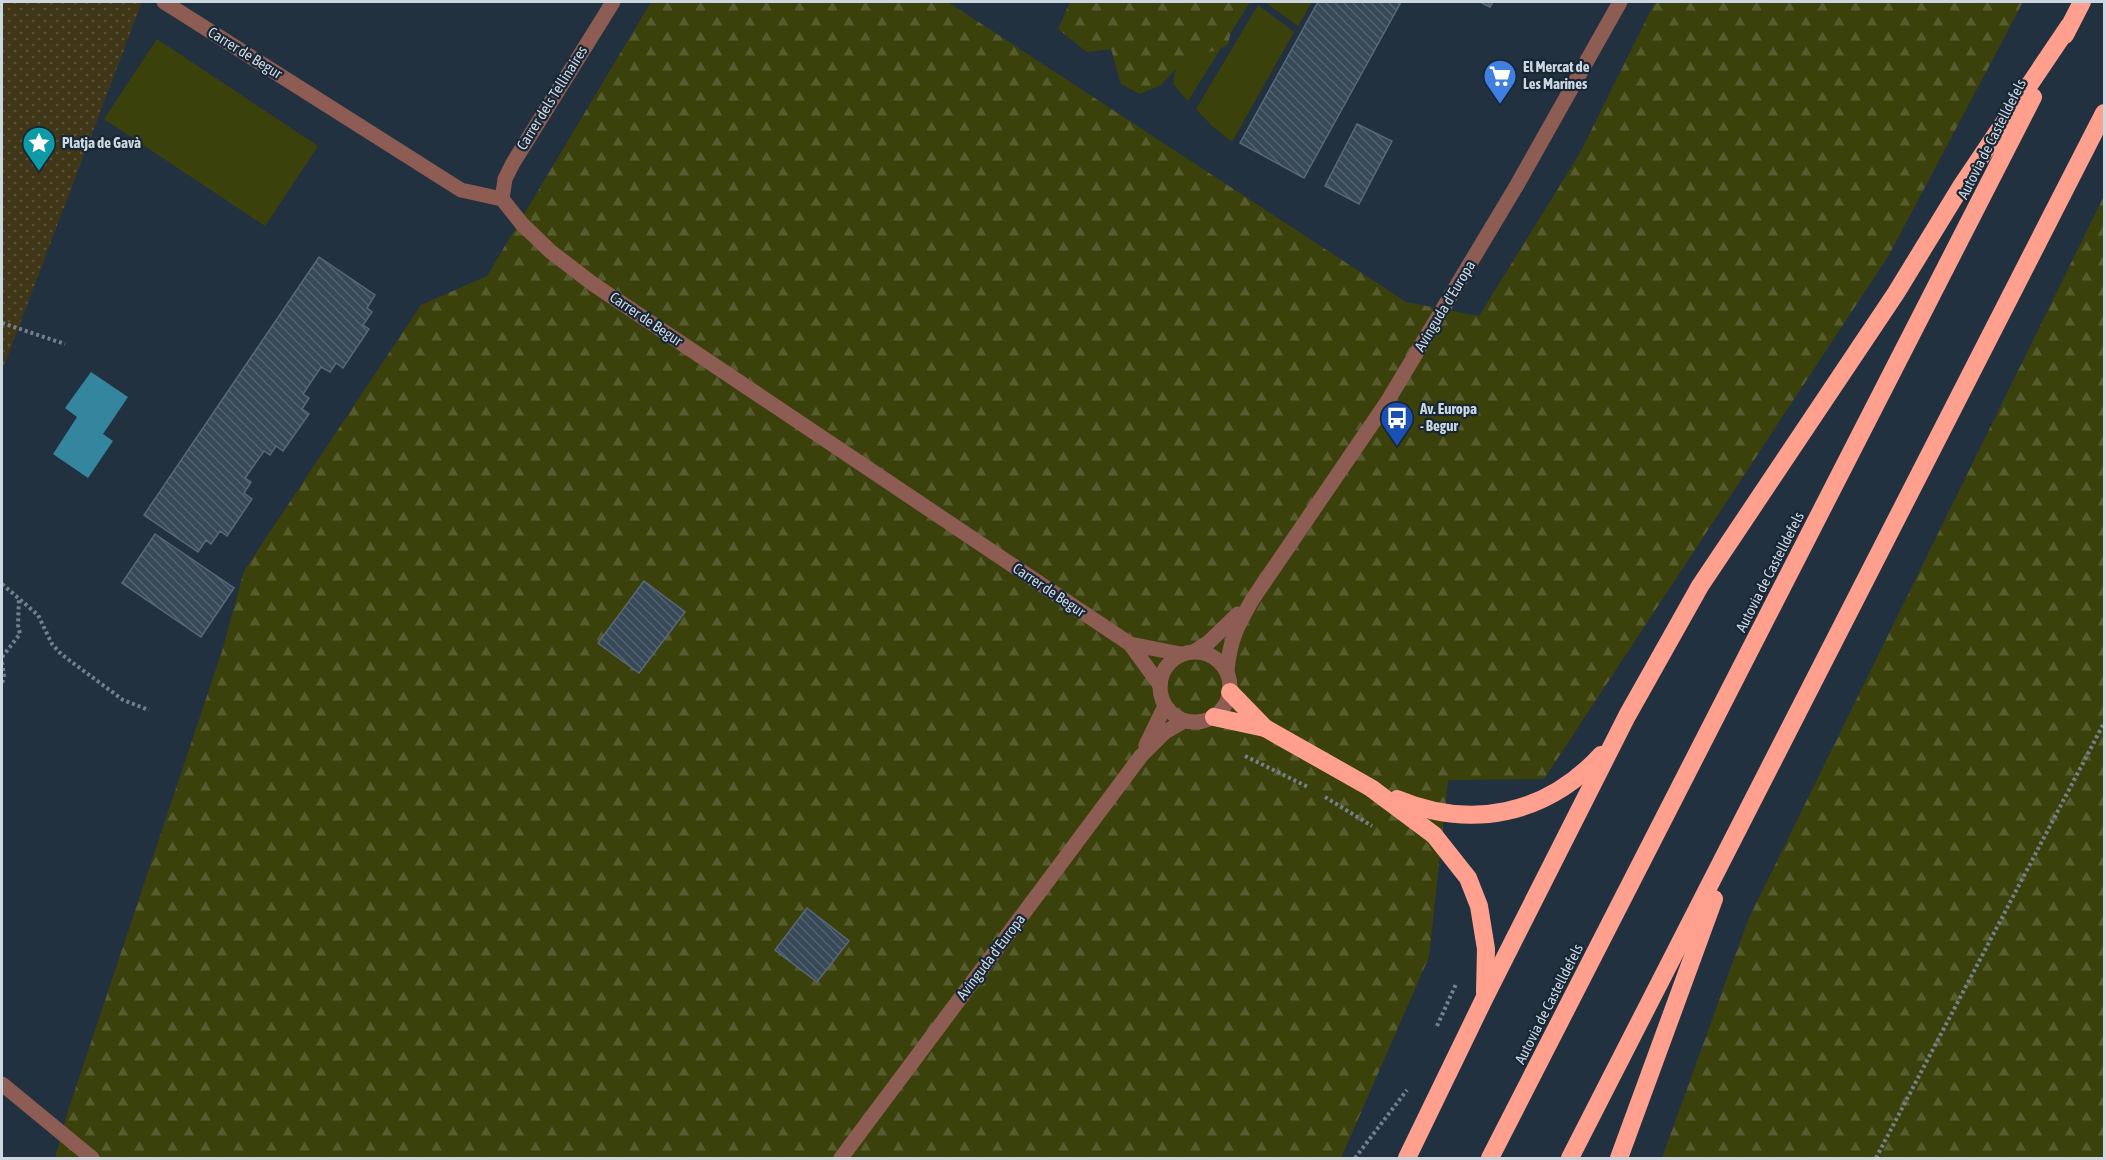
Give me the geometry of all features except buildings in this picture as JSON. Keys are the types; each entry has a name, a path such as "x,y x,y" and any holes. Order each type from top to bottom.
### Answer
{"highway":[{"name":"Autovia de Castelldefels","path":"1490,1158 2082,2"},
{"path":"1407,1158 1485,997 1627,716 1700,586 1896,293 1962,185 2070,26"},
{"path":"1570,1158 2104,113"},
{"path":"1230,692 1264,728"},
{"path":"1214,717 1264,728 1371,788 1412,806 1450,814 1478,814 1513,809 1553,795 1583,774 1606,749 1627,716"},
{"path":"1371,788 1434,835 1468,878 1479,906 1485,949 1485,997"},
{"path":"1619,1158 1742,822"}],"street":[{"name":"Carrer de Begur","path":"164,2 461,190 502,199 522,224 550,251 593,284 1130,644 1160,685"},
{"name":"Carrer dels Tellinaires","path":"502,199 505,179 513,162 613,2"},
{"name":"Avinguda d'Europa","path":"1227,670 1229,649 1235,630 1252,600 1387,402 1517,185 1620,2"},
{"name":"Avinguda d'Europa","path":"1188,653 1209,642 1252,600"},
{"name":"Carrer de Begur","path":"1130,644 1188,653"},
{"path":"1204,652 1214,657 1227,670 1230,692 1226,704 1214,717 1195,722 1184,721 1173,714 1160,695 1160,685 1166,667 1188,653 1204,652"},
{"name":"Avinguda d'Europa","path":"1141,756 1165,705"},
{"name":"Avinguda d'Europa","path":"841,1158 1141,756 1165,732 1184,721"},
{"path":"2,1084 92,1158"}],"path":[{"path":"2,323 65,344"},
{"path":"2,584 38,615 52,644 61,654 123,700 149,711"},
{"path":"2,683 4,676 2,660 20,634 19,598"},
{"path":"1876,1158 2104,723"},
{"path":"1245,756 1317,792 1376,829"},
{"path":"1435,1032 1457,981"},
{"path":"1355,1158 1412,1083"}],"green space":[{"path":"651,2 948,2 1406,302 1479,316 1580,153 1655,2 2023,2 1889,255 1544,779 1448,780 1429,957 1341,1158 55,1158 68,1111 223,648 244,571 421,305 487,276"},
{"path":"1070,2 1245,2 1244,6 1234,15 1228,45 1215,51 1190,53 1161,85 1140,94 1121,84 1111,49 1087,52 1058,29"},
{"path":"1180,2 1250,2 1188,101 1173,84 1177,61"},
{"path":"1265,2 1312,2 1298,26"},
{"path":"1258,5 1294,32 1232,142 1196,109"},
{"path":"157,39 318,146 265,226 104,119"},
{"path":"2104,196 2104,1158 1662,1158 1748,920"}],"sand":[{"name":"Platja de Gavà","path":"2,2 142,2 2,371"}],"water":[{"path":"91,372 128,397 103,434 113,441 88,478 53,454 77,417 65,408"}],"place":[{"name":"El Mercat de Les Marines","path":"1500,105"},
{"name":"Platja de Gavà","path":"39,172"},
{"name":"Av. Europa - Begur","path":"1397,447"}]}
